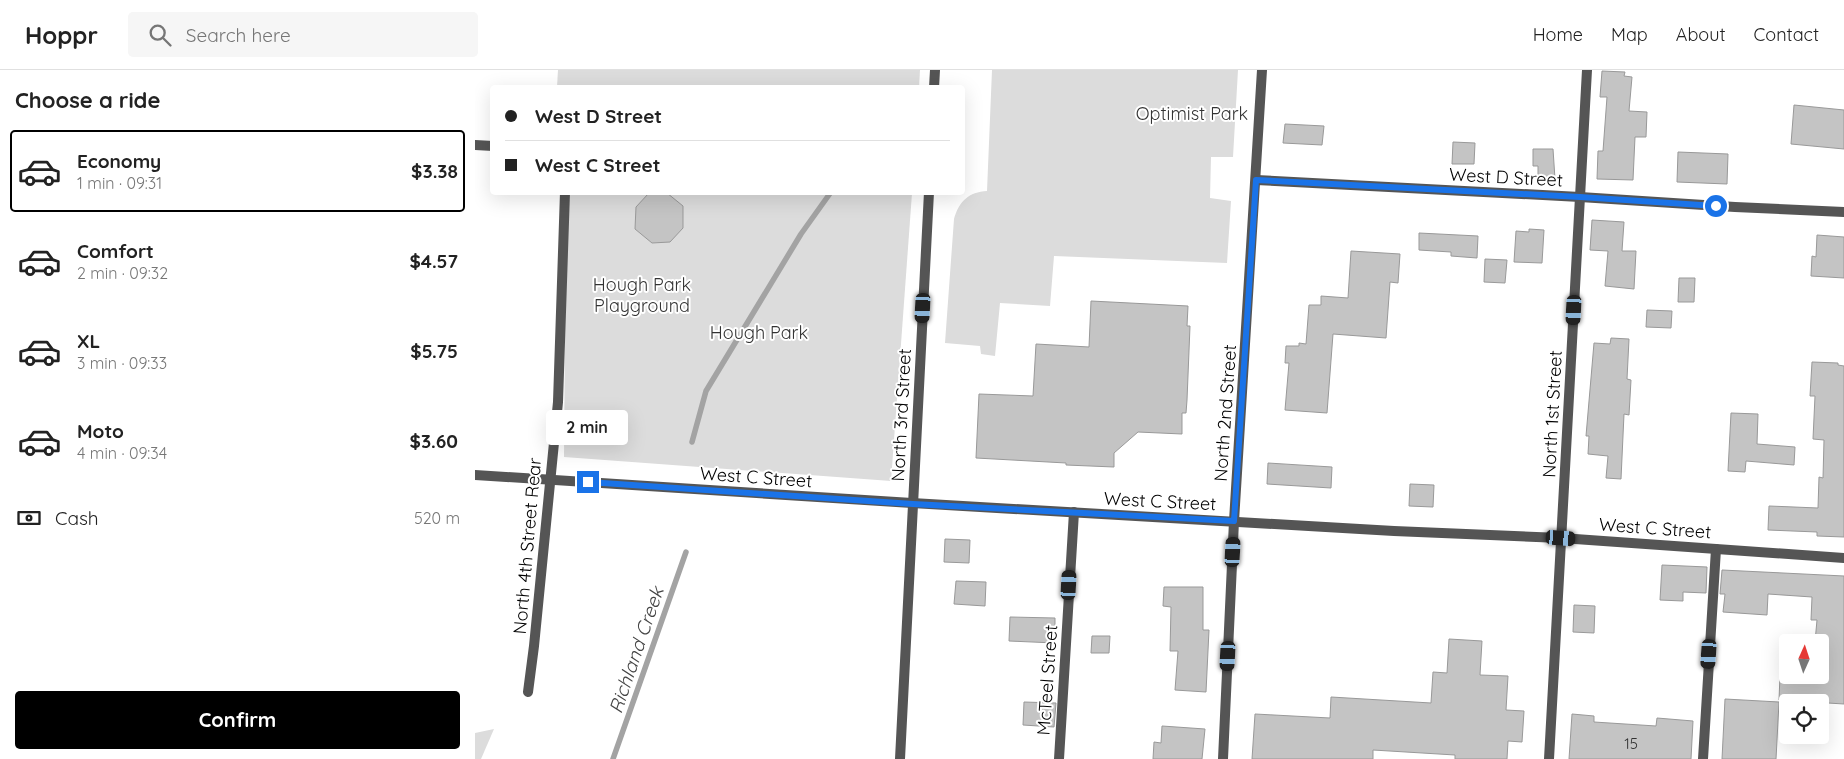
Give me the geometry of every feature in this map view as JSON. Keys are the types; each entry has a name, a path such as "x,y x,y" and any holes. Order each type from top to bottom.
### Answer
{"street":[{"path":"934,85 935,70"},
{"name":"North 2nd Street","path":"1223,759 1234,521 1262,70"},
{"name":"North 1st Street","path":"1549,759 1587,70"},
{"path":"475,145 490,146"},
{"name":"West D Street","path":"1256,180 1844,212"},
{"name":"North 4th Street Rear","path":"528,692 558,402 565,195"},
{"name":"North 3rd Street","path":"900,759 929,195"},
{"name":"West C Street","path":"475,475 913,504 1561,538 1844,558"},
{"name":"McTeel Street","path":"1059,759 1074,512"},
{"path":"1703,759 1716,549"}],"green space":[{"path":"558,70 920,70 919,85 557,85"},
{"name":"Optimist Park","path":"992,70 1238,70 1233,157 1211,157 1210,198 1231,201 1227,263 1054,256 1050,306 1000,303 995,356 981,354 980,346 945,343 954,219 962,202 975,193 987,191"},
{"name":"Hough Park","path":"566,195 912,195 891,481 564,457"},
{"path":"494,729 481,759 475,759 475,733"}],"building":[{"path":"1602,71 1625,72 1624,76 1632,77 1629,111 1647,112 1646,137 1635,137 1633,180 1597,179 1598,151 1603,151 1607,97 1600,97"},
{"path":"1794,105 1844,110 1844,149 1791,144"},
{"path":"1285,124 1324,126 1322,145 1283,143"},
{"path":"1453,142 1475,143 1474,164 1452,164"},
{"path":"1533,149 1553,149 1555,179 1538,179 1538,166 1533,166"},
{"path":"1678,152 1728,154 1727,184 1677,182"},
{"path":"647,195 669,195 683,206 683,228 670,242 652,243 635,229 636,207"},
{"path":"1592,220 1624,222 1622,251 1636,251 1634,289 1605,286 1608,251 1590,250"},
{"path":"1529,229 1544,230 1542,263 1514,262 1516,231 1529,232"},
{"path":"1419,233 1478,236 1477,258 1451,256 1451,252 1419,250"},
{"path":"1817,235 1844,237 1844,278 1811,276 1812,256 1816,257"},
{"path":"1351,251 1400,254 1398,283 1390,282 1386,338 1333,334 1327,413 1285,410 1289,363 1285,363 1286,346 1299,346 1299,343 1306,344 1309,305 1321,305 1321,296 1348,298"},
{"path":"1485,259 1507,260 1505,283 1484,282"},
{"path":"1679,278 1695,278 1694,302 1678,302"},
{"path":"1091,301 1188,306 1187,326 1190,326 1187,400 1186,413 1182,413 1182,434 1138,432 1114,453 1114,467 976,458 979,394 1033,396 1036,344 1089,347"},
{"path":"1647,310 1672,311 1671,328 1646,327"},
{"path":"1611,338 1629,339 1627,379 1631,380 1629,415 1624,414 1621,479 1606,478 1608,456 1588,454 1589,436 1586,436 1594,343 1610,344"},
{"path":"1812,362 1838,363 1838,365 1844,366 1844,537 1817,536 1817,532 1768,530 1769,506 1818,508 1819,477 1823,478 1824,440 1813,439 1815,396 1810,396"},
{"path":"1731,413 1758,414 1757,444 1795,447 1794,465 1746,461 1745,472 1728,471"},
{"path":"1268,463 1332,467 1331,488 1267,484"},
{"path":"1410,484 1434,485 1433,507 1409,506"},
{"path":"945,539 970,540 969,563 944,562"},
{"path":"1662,565 1707,567 1706,593 1683,592 1683,601 1660,600"},
{"path":"1722,570 1844,576 1844,704 1829,703 1829,694 1779,694 1780,684 1829,684 1829,634 1816,634 1817,620 1811,620 1812,597 1768,594 1767,615 1723,612 1725,594 1720,594"},
{"path":"956,581 986,582 985,606 954,604"},
{"path":"1164,587 1203,587 1203,630 1209,630 1206,692 1175,690 1178,651 1170,651 1171,607 1163,606"},
{"path":"1574,605 1595,606 1594,633 1573,632"},
{"path":"1010,617 1055,618 1055,643 1009,641"},
{"path":"1092,636 1110,636 1109,653 1091,653"},
{"path":"1449,639 1482,641 1480,675 1508,676 1506,710 1524,711 1522,742 1508,741 1507,759 1455,759 1455,755 1373,750 1373,759 1252,759 1255,714 1330,718 1331,697 1431,703 1433,672 1447,673"},
{"path":"1725,699 1779,702 1776,759 1722,759"},
{"path":"1024,702 1056,703 1054,727 1023,725"},
{"path":"1572,714 1594,716 1594,722 1656,726 1657,718 1693,721 1691,759 1569,759"},
{"path":"1162,726 1205,729 1202,759 1153,759 1154,742 1161,743"}],"waterway":[{"name":"Richland Creek","path":"692,442 706,391 801,234 829,195"},
{"name":"Richland Creek","path":"613,759 686,552"}],"route":[{"path":"588,482 913,504 1234,521 1256,180 1716,206"}],"park label":[{"name":"Hough Park Playground","path":"642,294"}]}
